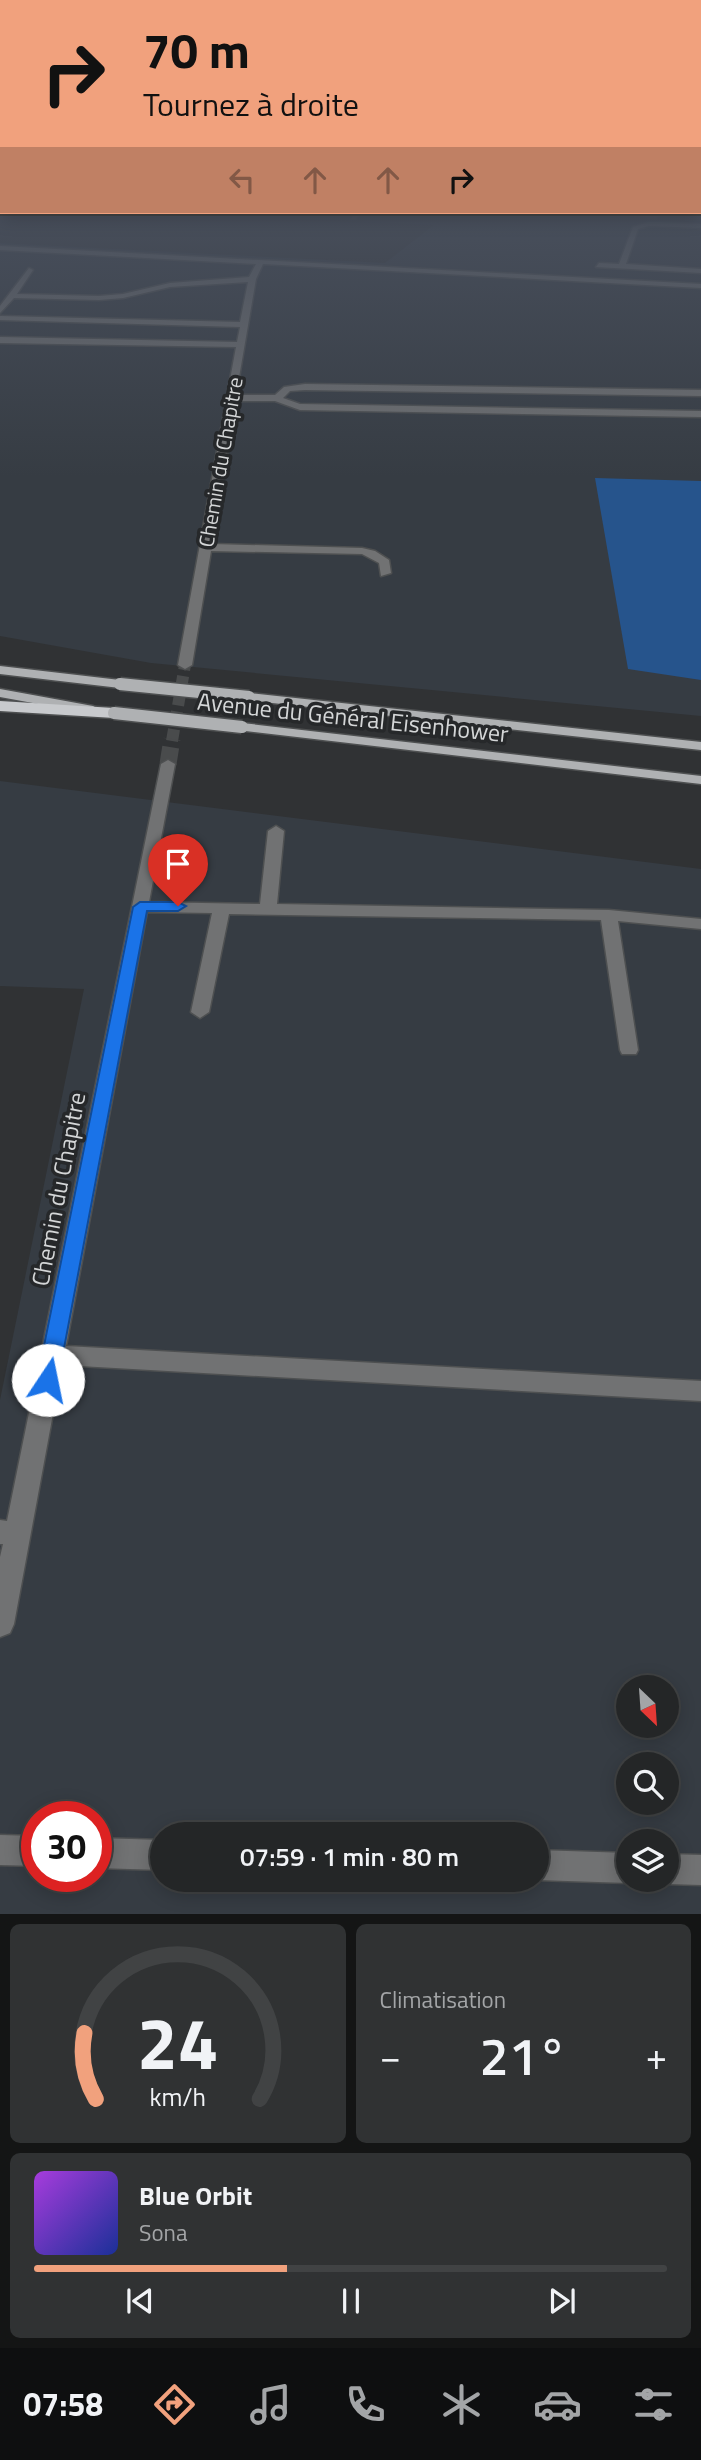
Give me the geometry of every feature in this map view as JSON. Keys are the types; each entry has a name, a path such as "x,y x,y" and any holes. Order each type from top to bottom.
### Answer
{"highway":[{"path":"0,706 114,713"}],"main road":[{"name":"Avenue du Général Eisenhower","path":"0,670 699,745"},
{"name":"Avenue du Général Eisenhower","path":"0,694 114,713 701,780"}],"street":[{"name":"Chemin du Chapitre","path":"185,665 249,298"},
{"path":"0,318 244,325"},
{"path":"0,340 240,345"},
{"path":"277,398 287,389 305,387 701,393"},
{"path":"231,398 277,398 284,403 300,407 701,414"},
{"path":"206,547 362,551 385,562 385,573"},
{"name":"Chemin du Chapitre","path":"0,1624 9,1533 53,1355 169,764"},
{"path":"268,907 276,831"},
{"path":"140,907 222,906 609,915 701,924"},
{"path":"200,1012 222,906"},
{"path":"609,915 629,1050"},
{"path":"53,1355 701,1391"},
{"path":"0,1850 21,1851"},
{"path":"112,1853 150,1855"},
{"path":"549,1865 616,1868"},
{"path":"679,1869 701,1870"}],"shaded area":[{"path":"0,298 701,298 701,716 151,663 0,636"},
{"path":"595,478 701,481 701,680 628,669"},
{"path":"0,781 701,869 701,1914 0,1914 0,1400 84,989 0,986"}],"tunnel":[{"path":"172,741 185,665"},
{"path":"168,764 172,739"}],"route":[{"path":"48,1380 140,907 178,906"}]}
